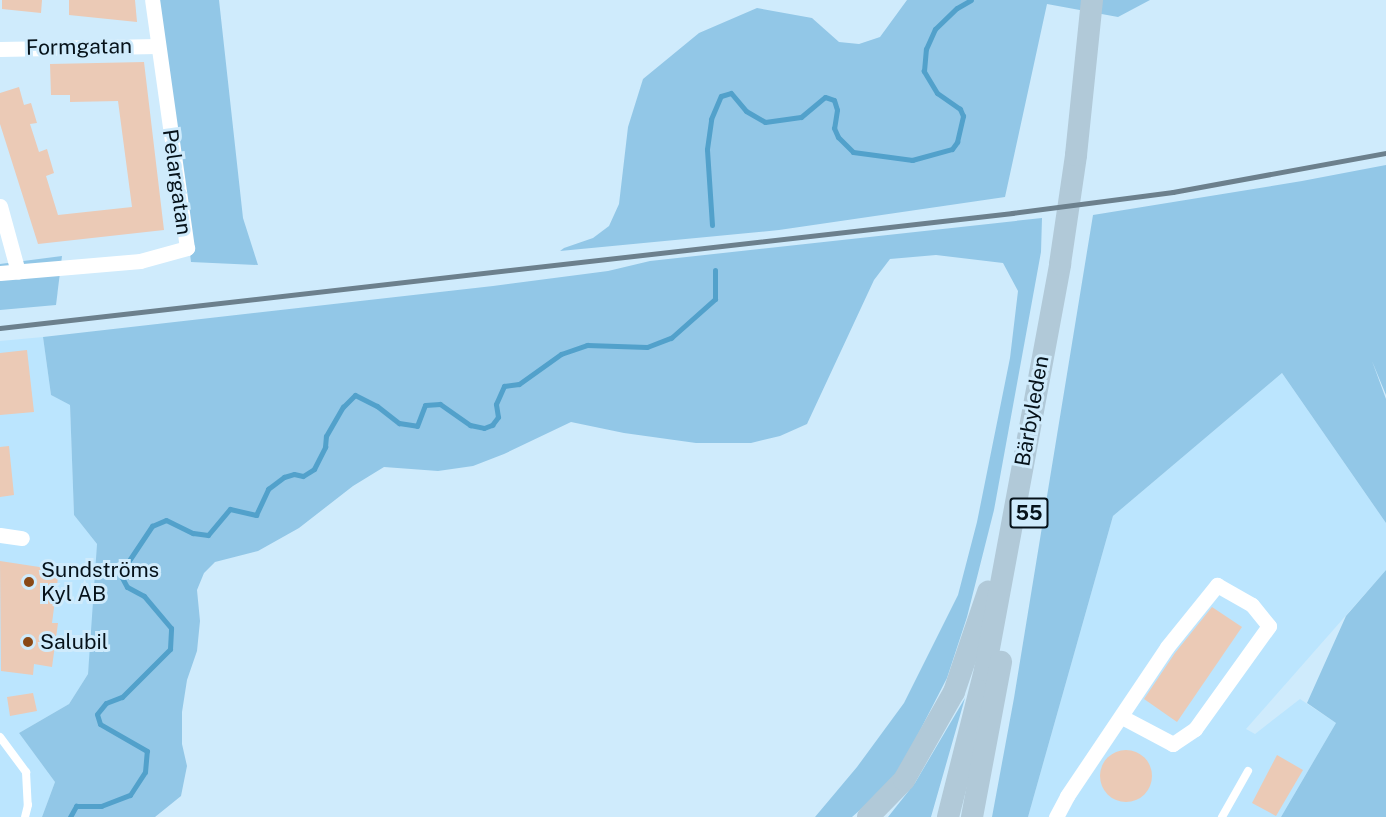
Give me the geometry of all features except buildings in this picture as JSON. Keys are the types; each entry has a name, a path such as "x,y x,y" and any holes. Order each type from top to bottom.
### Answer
{"main road":[{"name":"Bärbyleden","path":"972,817 1066,264 1092,0"},
{"name":"Bärbyleden","path":"948,817 985,670 1007,546 1091,151 1108,0"},
{"path":"867,817 904,780 954,692 983,606 1007,546"}],"street":[{"name":"Pelargatan","path":"0,273 140,261 187,248 152,0"},
{"name":"Formgatan","path":"0,49 157,46"},
{"path":"0,206 18,272"},
{"path":"0,535 22,538"},
{"path":"1056,817 1067,796 1167,647 1217,585 1252,605 1269,626 1195,729 1173,744 1122,717"}],"lane":[{"path":"0,737 26,772 28,806 25,817"},
{"path":"1222,817 1248,771"}],"shaded area":[{"path":"159,0 219,0 243,218 258,265 191,262"},
{"path":"907,0 1150,0 1118,17 1047,4 1005,197 779,230 560,251 593,238 609,226 619,204 628,127 643,79 699,33 757,8 812,18 839,42 859,44 880,37"},
{"path":"1386,165 1386,395 1372,361 1386,399 1386,523 1282,373 1113,516 1028,817 992,817 1014,698 1093,215"},
{"path":"1042,218 1041,252 994,510 967,617 947,678 895,779 852,817 815,817 857,767 904,703 958,595 977,522 1010,358 1018,291 1003,263 936,255 890,259 874,280 807,424 780,436 751,443 696,443 624,433 571,422 473,466 438,471 384,467 353,486 299,528 258,551 215,562 204,573 197,590 200,621 197,651 187,680 182,712 182,744 187,766 181,796 155,817 42,817 55,782 19,733 69,704 88,674 97,544 74,515 70,405 51,395 43,337 493,286 608,271 650,261"},
{"path":"62,256 56,305 0,310 0,264"},
{"path":"43,337 51,395 70,405 74,515 97,544 95,607 88,674 69,704 19,733 55,782 42,817 0,817 0,341"},
{"path":"1282,373 1386,523 1386,570 1246,729 1255,734 1300,699 1336,723 1281,817 1028,817 1113,516"},
{"path":"1386,570 1386,817 1281,817 1336,723 1307,703 1346,616"},
{"path":"965,698 931,817 888,817 915,783"}],"waterway":[{"path":"712,225 707,149 711,119 721,96 731,93 746,111 765,122 801,117 825,97 834,100 837,110 834,128 838,137 853,152 912,160 952,149 957,142 963,116 960,109 937,93 924,71 926,49 935,29 957,8 971,0"},
{"path":"70,817 76,806 101,806 130,795 145,772 147,751 100,724 97,714 106,703 122,697 170,649 171,628 144,596 127,587 120,574 152,526 166,520 193,533 208,535 230,509 256,515 268,489 284,477 294,474 303,476 314,469 325,447 326,436 343,407 355,395 377,406 399,423 417,426 425,405 440,404 470,425 484,428 492,425 498,417 496,404 504,386 519,384 561,354 587,345 647,347 671,338 715,299 715,270"}],"railway":[{"path":"0,328 1012,213 1173,192 1386,153"}],"place":[{"name":"Sundströms Kyl AB","path":"29,582"},
{"name":"Salubil","path":"28,642"}]}
